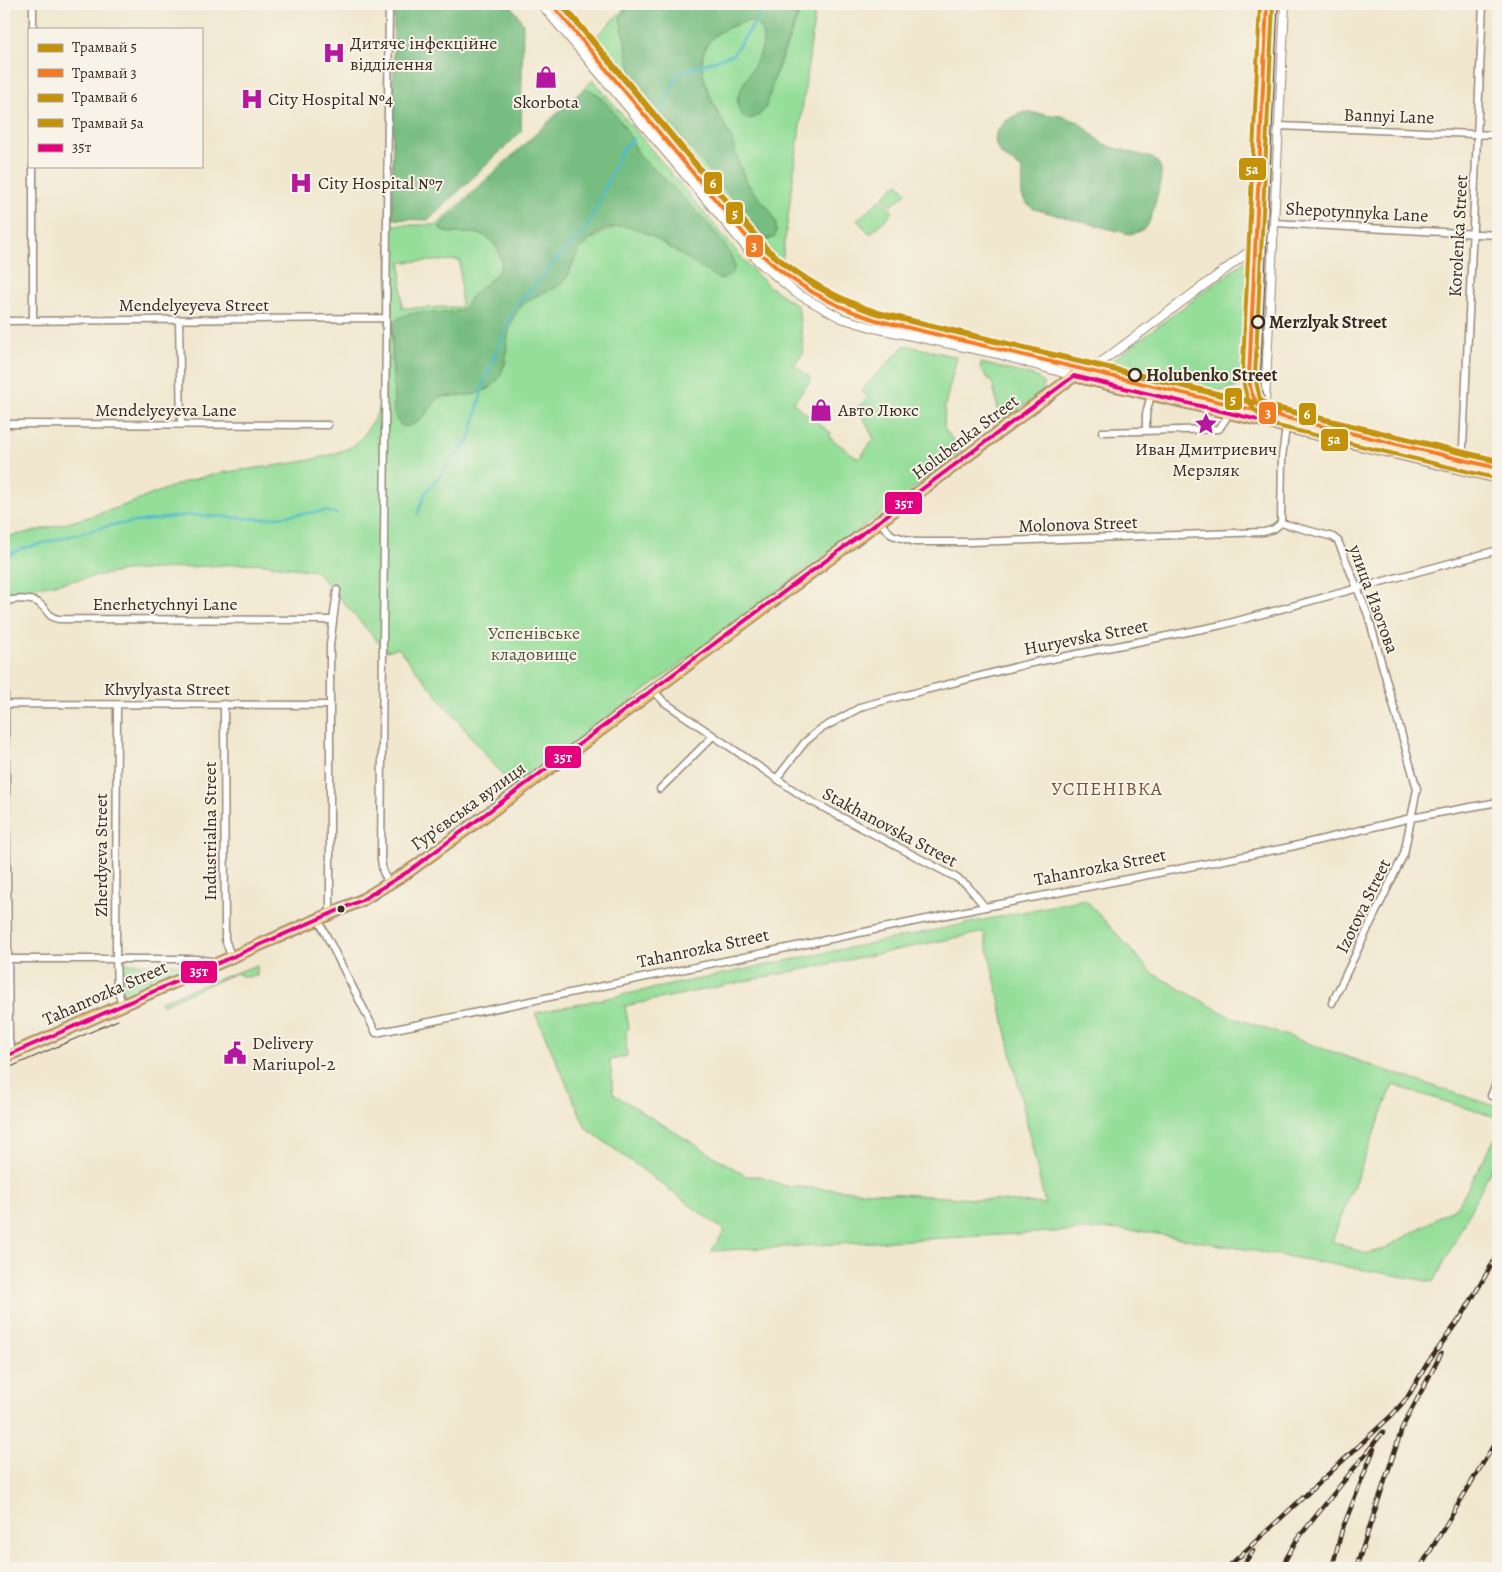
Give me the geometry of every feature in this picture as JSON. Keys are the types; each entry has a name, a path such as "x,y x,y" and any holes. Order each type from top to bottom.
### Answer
{"highway":[{"path":"1074,376 1498,477"},
{"name":"Holubenka Street","path":"654,690 880,523 1074,376"},
{"name":"Гур’євська вулиця","path":"318,919 389,884 654,690"},
{"name":"Tahanrozka Street","path":"8,1055 318,919"}],"street":[{"path":"33,4 33,28"},
{"path":"389,4 385,318 383,829 381,859 383,872 389,884"},
{"path":"541,4 758,261 796,293 841,318 874,328 998,354 1074,376"},
{"path":"1264,422 1285,4"},
{"name":"Korolenka Street","path":"1462,469 1483,4"},
{"name":"Bannyi Lane","path":"1279,126 1498,135"},
{"path":"33,168 33,321"},
{"name":"Shepotynnyka Lane","path":"1274,223 1498,234"},
{"name":"Holubenka Street","path":"1074,376 1100,363 1274,233"},
{"name":"Mendelyeyeva Street","path":"4,321 385,318"},
{"path":"179,320 181,424"},
{"path":"1146,431 1146,414 1150,395"},
{"path":"1102,432 1219,429 1229,414"},
{"name":"Mendelyeyeva Lane","path":"4,424 328,425"},
{"path":"1281,523 1282,457 1286,427"},
{"name":"Molonova Street","path":"880,523 892,534 915,542 970,542 1264,532 1274,529 1281,523"},
{"name":"улица Изотова","path":"1281,523 1336,539 1368,616 1416,780 1417,797 1411,818"},
{"name":"Huryevska Street","path":"777,778 819,730 863,706 1027,664 1222,625 1357,590 1498,550"},
{"path":"330,913 330,705 332,620 337,590"},
{"name":"Enerhetychnyi Lane","path":"4,704 4,611 6,602 12,600 36,602 42,605 52,618 68,620 332,620"},
{"path":"654,690 664,702 777,778"},
{"path":"4,704 8,1055"},
{"name":"Khvylyasta Street","path":"4,704 330,705"},
{"name":"Industrialna Street","path":"224,704 225,939 231,956"},
{"name":"Zherdyeva Street","path":"117,705 116,959 117,987 122,1005"},
{"path":"660,789 713,736"},
{"name":"Stakhanovska Street","path":"777,778 822,808 955,877 977,896 985,907"},
{"name":"Tahanrozka Street","path":"318,919 376,1033 985,907 1290,847 1411,818 1498,802"},
{"name":"Izotova Street","path":"1332,1003 1404,854 1411,818"},
{"path":"6,959 196,959 219,962"},
{"path":"196,959 201,970"},
{"path":"1491,1096 1498,1078"}],"green space":[{"path":"394,4 510,4 523,23 521,132 428,220 392,219"},
{"path":"629,4 620,17 635,81 766,239 770,240 776,223 747,182 732,142 712,100 705,83 702,66 704,52 711,39 726,29 750,21 760,26 763,36 760,55 737,100 751,119 758,116 765,109 774,78 803,4 816,4 782,262 766,247 593,40"},
{"path":"631,4 803,4 774,78 767,105 761,114 751,119 744,117 738,104 739,94 761,50 763,38 760,26 750,21 726,29 711,39 704,52 702,67 705,83 730,136 745,180 772,214 776,230 774,238 766,239 635,81 631,72 620,17"},
{"name":"Успенівське кладовище","path":"593,80 746,263 770,287 798,306 804,352 794,365 812,379 793,403 831,433 829,437 859,459 874,439 858,407 868,397 861,391 905,345 957,357 945,405 944,428 962,452 514,789 398,648 386,651 316,571 257,563 124,571 27,589 4,597 4,537 95,515 193,480 222,473 315,459 356,444 371,425 385,397 389,225 437,225","holes":["597,93 622,123 641,158 662,176 710,227 727,249 734,263 670,248 648,232 632,226 617,226 604,232 590,240 578,252 568,275 557,287 529,298 517,311 510,324 506,343 506,363 489,389 474,394 441,397 434,402 424,417 392,372 392,325 419,312 440,314 462,310 474,294 496,275 501,264 501,257 497,248 487,237 474,233 445,232 441,230 440,226","460,260 461,307 402,308 401,262"]},
{"path":"587,89 598,96 611,109 642,158 685,199 711,228 730,254 734,270 720,280 648,234 625,227 614,227 603,231 592,238 580,250 565,280 561,284 530,299 518,310 508,334 503,370 498,380 489,388 475,394 441,397 418,421 405,426 399,423 394,414 392,325 398,319 414,313 444,313 462,310 474,294 496,275 501,264 501,257 497,248 487,237 474,233 445,232 441,230 440,226"},
{"path":"1025,112 1061,116 1079,122 1104,145 1153,158 1160,167 1161,176 1154,208 1147,226 1139,232 1129,234 1034,209 1028,204 1022,196 1022,169 1002,155 995,141 999,128 1004,123 1010,118"},
{"path":"898,183 907,192 891,206 883,197"},
{"path":"881,199 893,212 870,234 857,220"},
{"path":"1256,253 1251,365 1247,377 1236,387 1219,391 1106,365"},
{"path":"981,363 1037,377 1043,383 1043,391 1004,421 999,414 993,384 980,369"},
{"path":"1085,899 1152,973 1227,1015 1387,1071 1498,1107 1498,1118 1393,1085 1332,1241 1366,1254 1384,1249 1458,1206 1498,1133 1498,1156 1434,1282 1140,1231 1108,1229 711,1251 725,1231 586,1128 535,1013","holes":["984,932 1045,1204 785,1186 761,1176 746,1176 613,1094 610,1060 627,1056 626,1032 629,1027 625,1006"]},
{"path":"123,963 192,964 195,966 123,997"},
{"path":"257,965 257,976 245,977 236,973 162,1005 160,1001"}],"waterway":[{"path":"660,116 677,74 733,54 768,4"},
{"path":"418,513 426,492 470,439 485,379 514,309 557,259 587,228 622,150 634,138"},
{"path":"4,557 21,549 112,525 190,515 261,519 325,511 337,514"}],"tram line":[{"name":"5","path":"560,4 765,249 790,270 831,295 877,314 1498,462"},
{"name":"6","path":"563,4 767,248 805,277 847,300 878,312 1498,460"},
{"name":"5а","path":"1260,4 1243,366 1244,384 1249,400 1258,414 1273,425 1495,478"},
{"name":"3","path":"1267,4 1249,377 1251,391 1256,402 1264,411 1275,418"},
{"name":"5","path":"1273,4 1255,377 1260,399 1278,413"},
{"path":"1278,4 1260,383 1265,399 1278,409"},
{"name":"3","path":"555,8 760,253 800,285 829,301 876,320 1497,468"},
{"path":"1218,399 1238,396 1248,390 1258,373"},
{"path":"4,1070 118,1020"}],"railway":[{"path":"1459,1321 1498,1254"},
{"path":"1227,1568 1391,1416 1407,1398 1427,1364 1463,1314"},
{"path":"1356,1568 1403,1426 1441,1354"},
{"path":"1281,1568 1296,1541 1383,1432"},
{"path":"1420,1568 1498,1438"},
{"path":"1332,1568 1342,1530 1374,1449"},
{"path":"1241,1568 1253,1551"}],"transit line":[{"name":"35т","path":"1074,376 1498,477"},
{"name":"35т","path":"4,1057 362,900 409,871 1074,376"}],"place":[{"name":"Дитяче інфекційне відділення","path":"334,53"},
{"name":"Skorbota","path":"546,77"},
{"name":"City Hospital №4","path":"252,99"},
{"name":"City Hospital №7","path":"301,183"},
{"name":"Merzlyak Street","path":"1258,322"},
{"name":"Holubenko Street","path":"1135,375"},
{"name":"Авто Люкс","path":"821,410"},
{"name":"Иван Дмитриевич Мерзляк","path":"1206,424"},
{"name":"Delivery Mariupol-2","path":"235,1053"}],"district":[{"name":"УСПЕНІВКА","path":"1107,788"}]}
